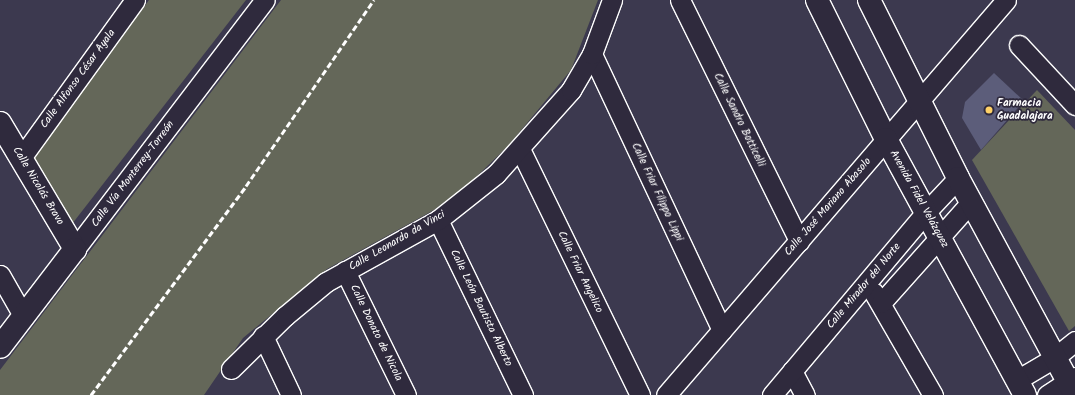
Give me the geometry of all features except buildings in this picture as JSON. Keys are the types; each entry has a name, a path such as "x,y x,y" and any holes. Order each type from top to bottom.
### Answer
{"street":[{"name":"Calle Alfonso César Ayala","path":"21,158 135,0"},
{"name":"Calle Vía Monterrey-Torreón","path":"0,347 265,0"},
{"name":"Calle Leonardo da Vinci","path":"231,369 263,336 302,301 345,271 438,220 478,191 520,149 571,90 592,54 612,0"},
{"name":"Calle Sandro Botticelli","path":"680,0 799,241"},
{"name":"Avenida Fidel Velázquez","path":"817,0 886,139 1021,387"},
{"path":"869,0 958,178 1054,358 1073,384 1046,395"},
{"name":"Calle José Mariano Abasolo","path":"666,395 1003,1"},
{"path":"1019,45 1075,105"},
{"name":"Calle Friar Filippo Lippi","path":"592,54 722,330"},
{"name":"Calle Nicolás Bravo","path":"0,123 75,249"},
{"name":"Calle Friar Angelico","path":"520,149 640,395"},
{"name":"Calle Mirador del Norte","path":"772,395 926,212 958,178"},
{"path":"881,303 939,236 971,202"},
{"name":"Calle León Bautista Alberto","path":"438,220 523,395"},
{"name":"Calle Donato de Nicola","path":"345,271 406,395"},
{"path":"0,275 24,317"},
{"path":"867,282 881,303 933,395"},
{"path":"263,336 291,395"},
{"path":"1021,387 1075,341"},
{"path":"792,371 805,395"}],"green space":[{"path":"149,0 246,0 72,224 33,159"},
{"path":"281,0 598,0 571,70 508,146 473,180 434,210 327,269 243,338 204,395 0,395 0,370"},
{"path":"1037,90 1075,130 1075,326 1069,331 972,160"}],"railway":[{"path":"91,395 246,186 374,0"}],"place":[{"name":"Farmacia Guadalajara","path":"989,110"}]}
